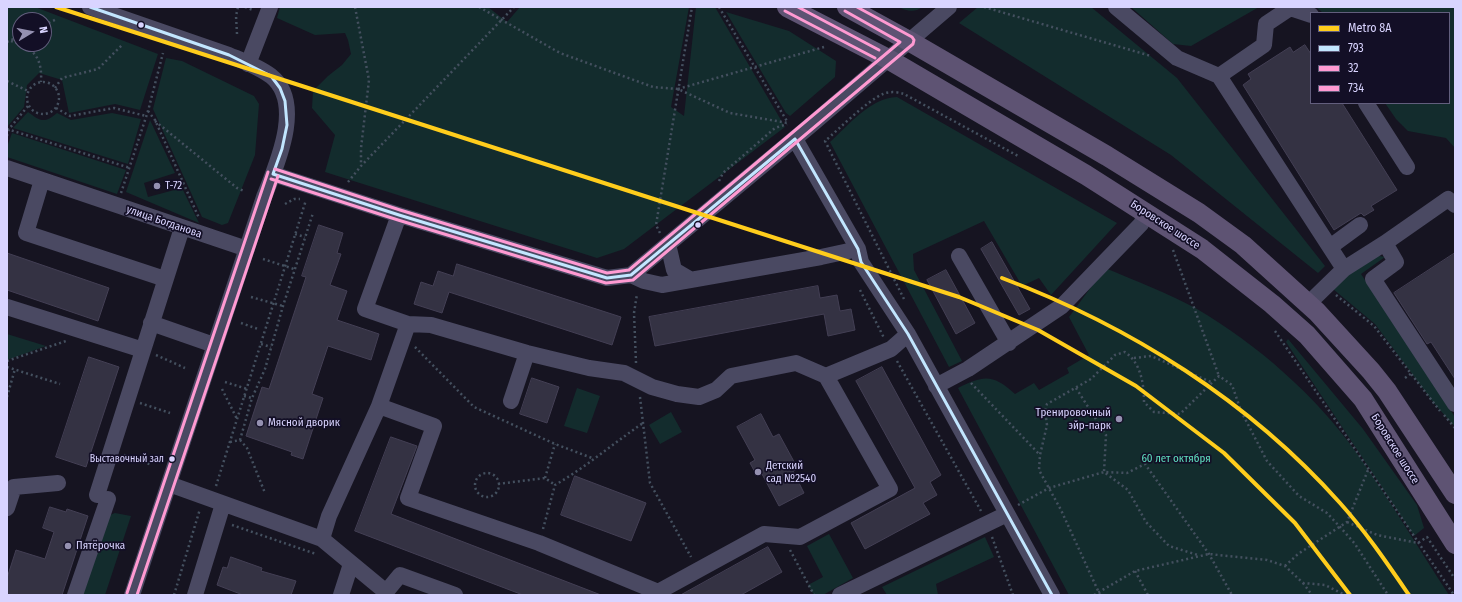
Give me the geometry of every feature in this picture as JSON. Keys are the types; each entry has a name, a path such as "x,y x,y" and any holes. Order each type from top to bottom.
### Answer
{"main road":[{"name":"Боровское шоссе","path":"787,7 888,60 1086,175 1218,260 1292,321 1321,350 1368,406 1455,544"},
{"path":"847,7 909,41 1107,156 1199,213 1242,245 1308,304 1382,384 1455,493"}],"street":[{"path":"90,7 163,31 248,64 271,76 280,88 285,102 287,125 282,149 214,345 132,595"},
{"path":"248,64 270,7"},
{"path":"634,282 664,238 795,139 909,41 933,23 949,7"},
{"path":"1116,7 1177,58 1219,76 1344,270"},
{"path":"1219,76 1264,45 1266,24 1290,8 1310,15"},
{"path":"1367,104 1407,167"},
{"path":"795,139 805,154 858,249 861,262 908,334 936,386 1012,510 1052,595"},
{"name":"улица Богданова","path":"7,168 247,249"},
{"path":"273,174 399,216 606,278 634,282 644,281 662,285 858,249"},
{"path":"42,180 26,233 165,279"},
{"path":"1308,304 1344,270 1448,199 1455,205"},
{"path":"936,386 1009,343 1062,306 1141,224 1146,213"},
{"path":"379,406 434,426 408,498 539,543 659,593 764,534 800,537 890,489 826,376 796,363 731,376 716,390 699,397 677,394 652,387 624,373 589,368 526,353 431,325 406,330 366,310 399,216"},
{"path":"1330,247 1360,225"},
{"path":"75,595 103,497 112,451 182,228"},
{"path":"664,238 674,270 691,280"},
{"path":"1385,243 1396,262 1373,279 1455,404"},
{"path":"959,256 1009,343"},
{"path":"7,307 143,350"},
{"path":"151,323 214,345"},
{"path":"322,539 329,516 379,406 406,330"},
{"path":"826,376 890,349 908,334"},
{"path":"511,401 526,353"},
{"path":"7,508 11,486 58,483"},
{"path":"169,484 322,539 387,593 400,575 455,595"},
{"path":"195,595 223,504"},
{"path":"840,595 987,525 1012,510"},
{"path":"341,595 351,564"}],"path":[{"path":"237,34 236,16 238,7"},
{"path":"355,7 369,80 361,148 361,166"},
{"path":"479,7 501,21 560,53 653,87 678,89 730,113 788,124"},
{"path":"348,182 361,166 514,7"},
{"path":"664,238 656,225 692,7"},
{"path":"719,7 788,124"},
{"path":"984,7 1152,56"},
{"path":"52,21 57,19"},
{"path":"55,88 62,78 98,69 122,45"},
{"path":"678,89 753,66 824,47"},
{"path":"33,52 38,58 41,70 41,82"},
{"path":"120,196 148,111 163,53"},
{"path":"7,81 28,91"},
{"path":"41,82 46,82 55,88 59,98 56,108 52,112 42,115 32,111 26,101 28,91 31,86 41,82"},
{"path":"894,280 825,141 874,99 884,93 896,92 904,94 1021,158"},
{"path":"7,136 8,129 28,106"},
{"path":"56,108 70,116 114,108 146,116"},
{"path":"148,111 155,120 238,188 244,191"},
{"path":"155,120 201,221"},
{"path":"717,185 723,173 775,128 788,124"},
{"path":"8,129 130,168"},
{"path":"285,204 294,199 311,200"},
{"path":"174,595 203,496 218,485 284,266 306,199"},
{"path":"240,440 252,398 265,369 294,269 313,213"},
{"path":"295,234 304,237"},
{"path":"1173,249 1219,376 1232,384 1241,410 1267,462 1299,496 1327,513 1341,528 1355,544 1388,595"},
{"path":"264,259 294,269"},
{"path":"634,282 637,380 650,483 698,570"},
{"path":"858,287 890,349 985,519 1013,595"},
{"path":"1336,295 1374,326 1455,428"},
{"path":"251,297 283,306"},
{"path":"241,323 258,329"},
{"path":"406,330 474,407 554,444 592,458"},
{"path":"1274,330 1454,595"},
{"path":"7,362 69,340"},
{"path":"260,344 271,347"},
{"path":"143,350 185,368"},
{"path":"1100,595 1039,470 1040,455 1047,425 1045,410 1047,404 1091,379 1115,355 1125,352 1134,358 1139,369 1144,390 1144,402 1154,412 1180,414 1211,382 1219,376"},
{"path":"1134,358 1151,356 1211,382"},
{"path":"7,367 60,384"},
{"path":"7,397 16,370"},
{"path":"960,373 985,395 1008,423 1040,455"},
{"path":"1406,378 1412,373"},
{"path":"225,382 247,388"},
{"path":"1076,388 1106,435 1104,472"},
{"path":"222,389 237,419"},
{"path":"244,396 252,398"},
{"path":"128,399 170,413"},
{"path":"539,543 555,485 581,470 592,458 643,422"},
{"path":"230,442 240,440"},
{"path":"240,440 247,448 266,493"},
{"path":"545,478 554,444"},
{"path":"112,451 152,465"},
{"path":"1012,510 1049,488 1104,472 1127,472 1145,464 1209,554 1232,595"},
{"path":"1285,566 1304,550 1341,528 1347,522 1368,469"},
{"path":"1104,472 1128,490 1146,522 1169,546 1199,556"},
{"path":"489,473 498,478 498,484 499,488 496,493 488,497 478,493 475,484 480,475 489,473"},
{"path":"498,484 545,478 555,485"},
{"path":"1347,522 1377,535 1418,542 1427,537 1455,580"},
{"path":"231,525 321,556"},
{"path":"789,547 814,595"},
{"path":"1094,595 1135,571 1209,554 1267,560 1285,566 1312,595"},
{"path":"1135,571 1148,595"},
{"path":"1303,584 1325,585 1345,595"}],"green space":[{"path":"7,7 35,7 48,12 12,12 12,52 52,52 52,13 158,54 140,110 115,104 69,113 62,80 39,73 27,85 24,107 7,127"},
{"path":"280,7 488,7 507,22 520,7 689,7 671,107 684,116 696,7 715,7 785,127 624,249 597,258 325,172 335,135 312,108 313,91 342,65 351,54 348,40 345,33 315,35 277,18"},
{"path":"899,7 922,7 910,11"},
{"path":"978,7 1091,7 1177,78 1325,266 1318,273 1171,155 959,23"},
{"path":"1131,7 1259,7 1191,46 1173,44"},
{"path":"1316,7 1455,7 1455,148 1446,138 1408,131 1396,119 1386,104 1450,104 1450,12 1322,12"},
{"path":"726,12 789,31 836,61 835,77 790,116 786,113"},
{"path":"166,58 182,61 254,96 259,104 255,155 228,223 222,225 202,217 153,109"},
{"path":"897,97 1117,223 1051,295 1039,278 1022,286 984,221 913,254 914,270 962,361 949,367 830,142 869,107 878,102"},
{"path":"28,112 36,118 42,120 49,119 57,113 71,120 112,113 141,119 128,164 13,128"},
{"path":"150,120 175,173 144,183 148,197 182,188 199,223 126,192"},
{"path":"12,133 126,170 117,194 7,157 7,147"},
{"path":"1374,255 1385,257 1361,274 1455,417 1455,427 1433,402 1375,324 1333,289 1348,271"},
{"name":"60 лет октября","path":"1105,268 1152,287 1197,309 1242,338 1304,391 1323,411 1356,452 1392,505 1449,595 1069,595 958,388 975,381 988,379 1000,383 1015,394 1034,383 1039,390 1069,373 1067,368 1089,355 1069,317"},
{"path":"7,334 46,346 7,360"},
{"path":"1288,339 1363,429 1417,505 1424,528 1414,536 1286,342"},
{"path":"577,388 600,396 587,433 564,426"},
{"path":"671,412 682,432 660,444 649,425"},
{"path":"115,513 131,516 105,595 79,595 105,517"},
{"path":"829,534 853,578 823,595 814,595 808,585 823,577 807,546"},
{"path":"985,537 994,557 936,584 938,595 887,595 882,587"}],"building":[{"path":"1305,45 1310,52 1310,104 1343,104 1397,190 1371,206 1374,210 1364,216 1361,213 1334,230 1243,85 1251,79 1248,74 1290,47 1293,52"},
{"path":"319,225 343,233 337,253 341,254 330,285 347,291 337,320 379,334 371,360 328,346 312,394 323,398 303,459 291,455 292,452 246,436 262,387 269,389 306,277 302,276"},
{"path":"992,242 1030,309 1019,315 981,249"},
{"path":"7,253 109,288 98,321 7,290"},
{"path":"1455,253 1455,379 1431,342 1427,344 1394,293"},
{"path":"457,264 621,317 612,345 449,292 442,313 414,304 421,282 433,286 438,271 453,276"},
{"path":"946,270 975,323 956,334 927,280"},
{"path":"818,286 820,298 837,295 840,311 851,309 855,330 828,336 824,314 655,346 649,317"},
{"path":"89,357 119,367 86,467 56,457"},
{"path":"882,367 941,475 930,482 937,495 923,503 930,514 865,549 851,523 915,488 856,381"},
{"path":"532,378 559,387 547,423 520,414"},
{"path":"761,414 773,437 779,434 798,469 793,471 804,493 779,506 762,474 757,476 750,463 755,460 737,427"},
{"path":"391,437 417,446 391,514 601,595 523,595 355,531"},
{"path":"575,476 646,503 631,541 561,515"},
{"path":"50,507 66,512 67,509 88,516 62,595 7,595 7,578 16,550 45,559 54,532 43,528"},
{"path":"768,547 782,572 741,595 681,595"},
{"path":"231,557 262,568 261,571 296,581 291,595 243,595 217,585 223,567 227,568"}],"metro line":[{"name":"8А","path":"56,7 959,297 1038,330 1136,386 1224,453 1295,523 1350,595"},
{"name":"8А","path":"1002,278 1050,297 1141,343 1185,370 1227,400 1267,432 1305,466 1340,503 1367,536 1409,595"}],"transit line":[{"name":"793","path":"90,7 229,55 271,76 280,88 285,101 287,125 282,149 273,174"},
{"name":"734","path":"798,7 879,50"},
{"name":"32","path":"271,179 398,220 606,283 633,280 913,44 914,40 912,37 857,7"},
{"name":"32","path":"785,11 875,58"},
{"name":"734","path":"275,169 400,210 607,273 629,270 900,42 845,11"},
{"name":"793","path":"795,139 858,249 861,262 908,334 1052,595"},
{"name":"793","path":"273,174 399,215 607,278 631,275 795,139"},
{"name":"734","path":"127,593 268,172"},
{"name":"32","path":"137,595 278,176"}],"place":[{"name":"Т-72","path":"157,186"},
{"name":"Тренировочный эйр-парк","path":"1119,419"},
{"name":"Мясной дворик","path":"260,423"},
{"name":"Выставочный зал","path":"172,459"},
{"name":"Детский сад №2540","path":"758,472"},
{"name":"Пятёрочка","path":"68,546"}]}
